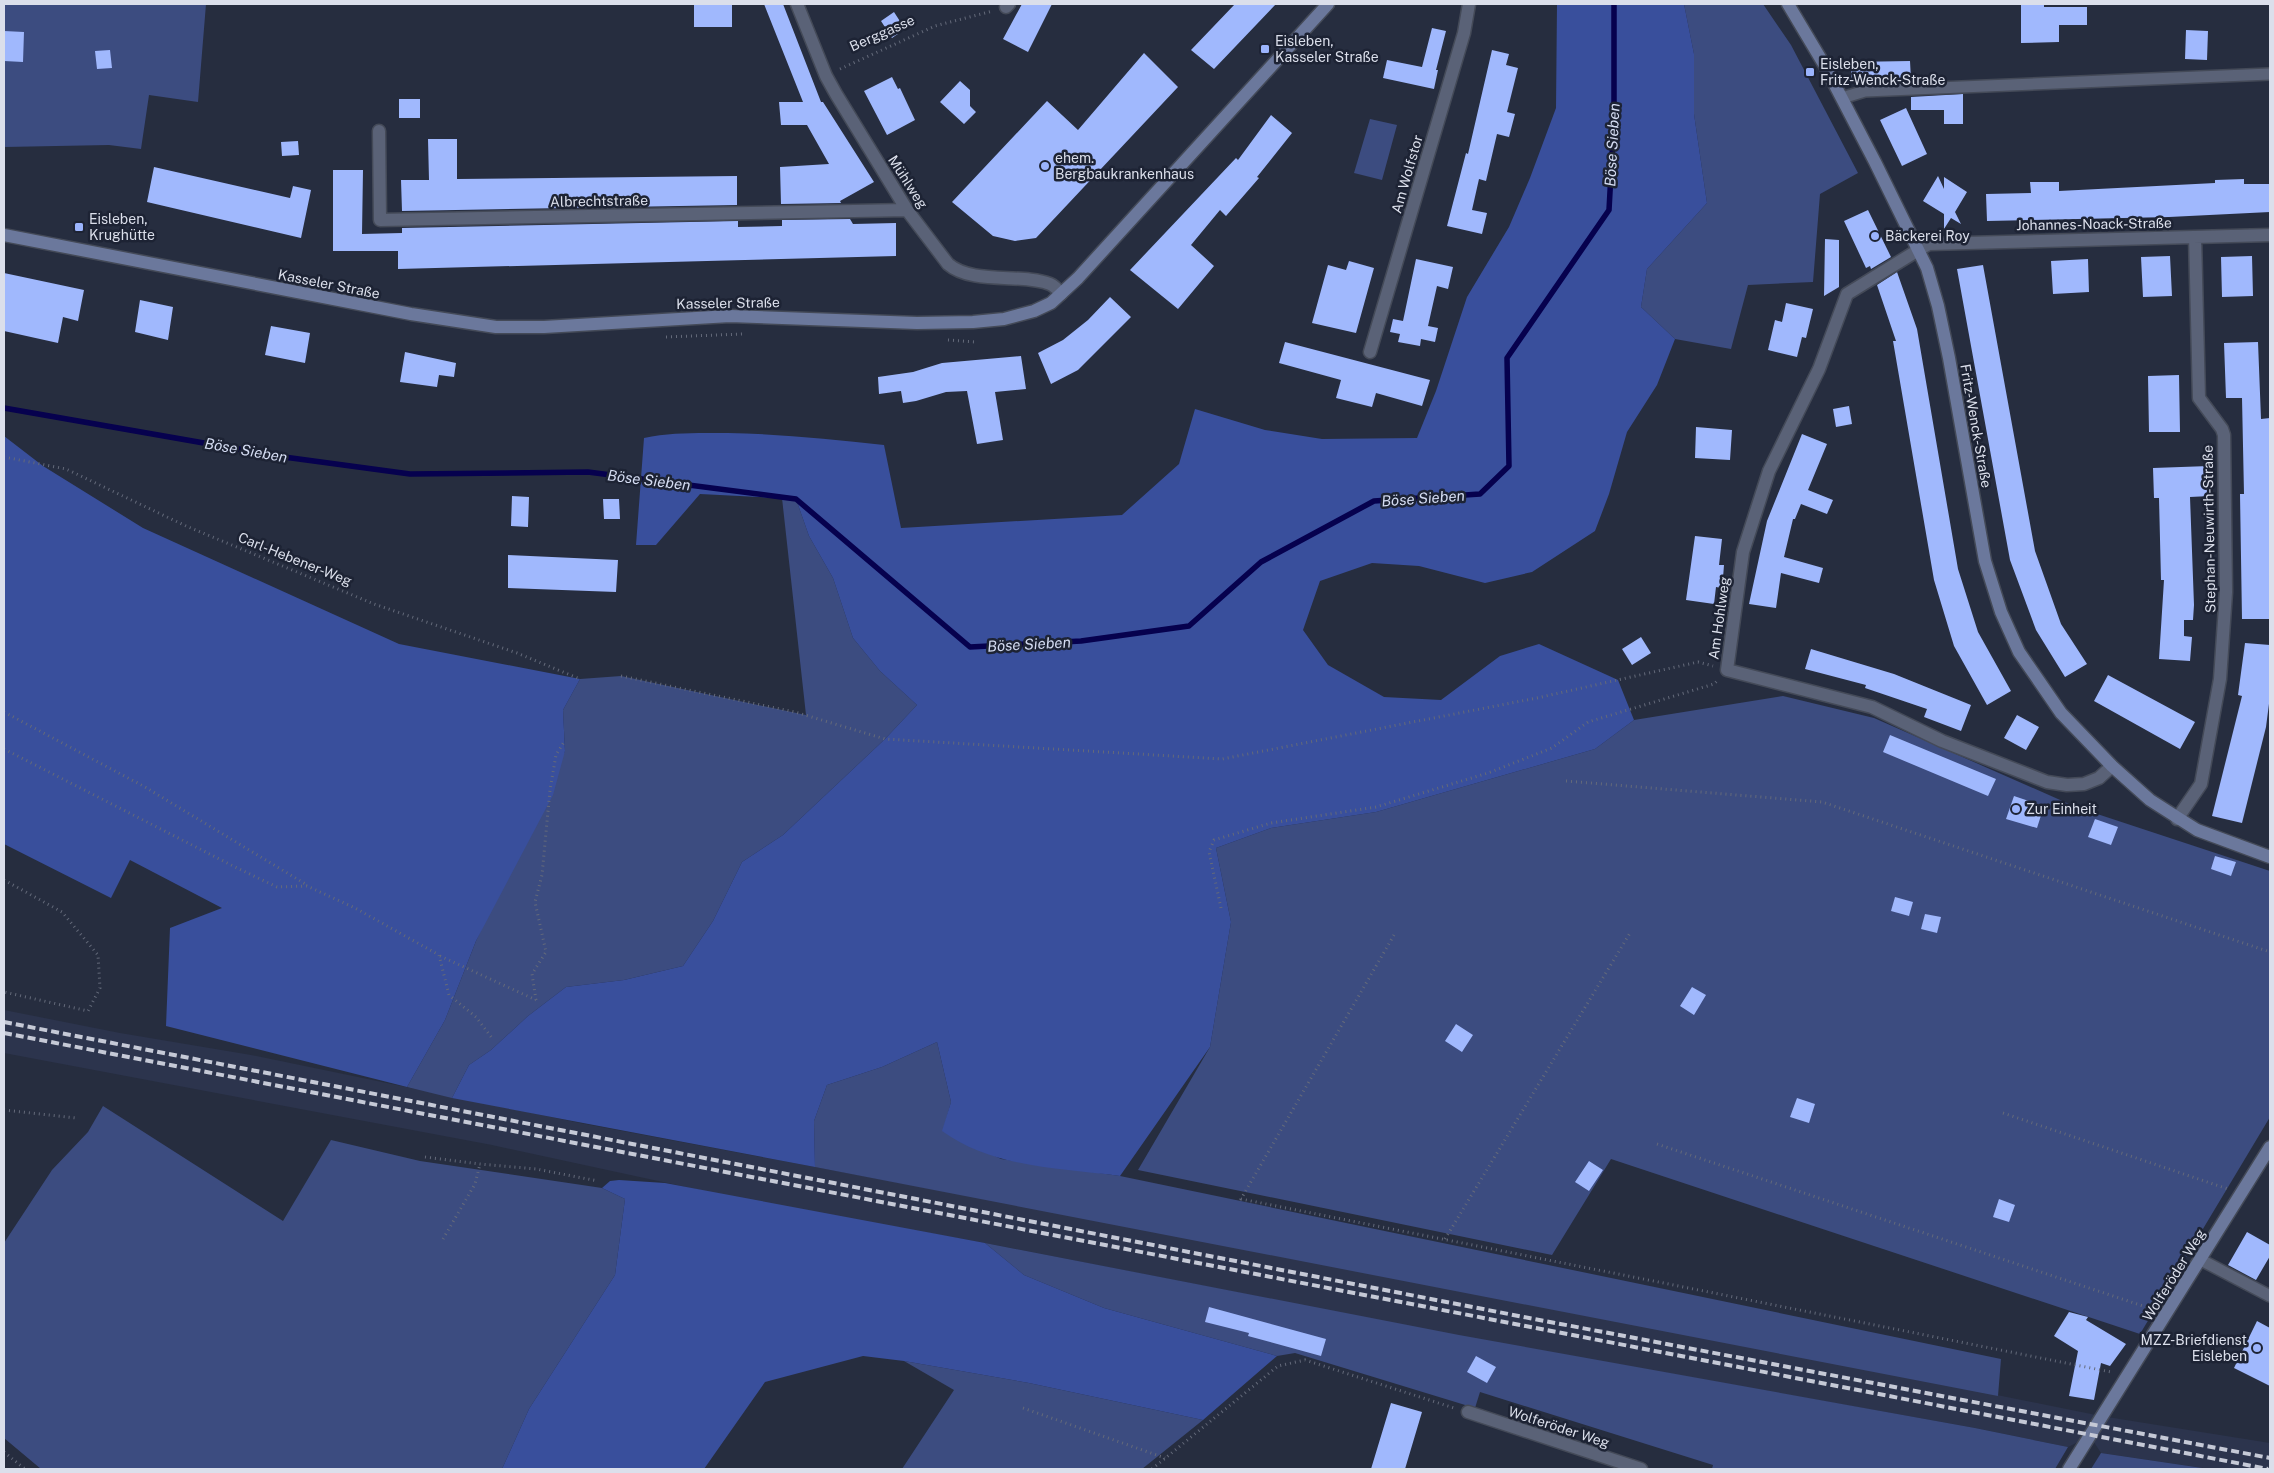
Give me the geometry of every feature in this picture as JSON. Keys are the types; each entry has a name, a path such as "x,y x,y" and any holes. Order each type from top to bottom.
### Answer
{"main road":[{"name":"Kasseler Straße","path":"4,235 372,307 496,327 552,327 730,316 916,323 973,322 1004,319 1028,313 1045,306 1061,294 1096,261 1328,4"},
{"name":"Fritz-Wenck-Straße","path":"1788,4 1842,98 1920,249 1938,306 1985,561 2010,635 2029,670 2061,713 2112,766 2150,800 2177,819 2203,833 2270,858"},
{"name":"Wolferöder Weg","path":"2069,1469 2168,1314 2270,1146"}],"street":[{"name":"Mühlweg","path":"797,4 826,76 907,210 942,258 956,270 976,275 1046,282 1053,285 1061,294"},
{"name":"Am Wolfstor","path":"1370,352 1464,33 1468,4"},
{"name":"Albrechtstraße","path":"379,131 380,220 907,210"},
{"name":"Johannes-Noack-Straße","path":"1920,249 1929,244 2270,235"},
{"name":"Stephan-Neuwirth-Straße","path":"2177,819 2201,784 2218,698 2225,621 2224,435 2222,429 2199,398 2195,237"},
{"name":"Am Hohlweg","path":"1920,249 1847,294 1819,369 1769,471 1763,489 1743,552 1726,670 1872,707 1942,741 2047,782 2067,785 2084,784 2099,778 2112,766"},
{"name":"Wolferöder Weg","path":"1468,1412 1642,1469"}],"lane":[{"path":"1842,98 1865,91 2270,74"},
{"path":"2201,1260 2270,1296"}],"path":[{"name":"Berggasse","path":"826,76 935,26 1008,5"},
{"name":"Carl-Hebener-Weg","path":"4,456 66,469 186,526 365,600 517,653 580,679"},
{"path":"621,676 795,712 885,739 1222,760 1537,698 1698,662 1726,670 1714,684 1588,722 1552,748 1488,772 1376,807 1271,823 1214,840 1209,852 1221,908"},
{"path":"4,712 145,787 307,886 354,908 439,955 536,1000 532,974 546,952 535,902 542,875 550,790 556,755 564,742"},
{"path":"4,749 277,886 307,886"},
{"path":"1566,781 1822,802 2270,952"},
{"path":"4,880 62,912 98,955 100,988 88,1011 4,992"},
{"path":"1445,1239 1630,933"},
{"path":"1394,935 1241,1199 2092,1368 2126,1378"},
{"path":"439,955 449,995 476,1017 492,1038"},
{"path":"4,1110 76,1118"},
{"path":"2003,1113 2242,1194"},
{"path":"1657,1144 2168,1314"},
{"path":"425,1157 536,1169 598,1182"},
{"path":"443,1239 475,1184 480,1164"},
{"path":"1152,1469 1278,1366 1305,1360 1468,1412"},
{"path":"1023,1408 1165,1458"},
{"path":"4,1452 26,1469"}],"shaded area":[{"path":"4,4 206,4 198,102 149,95 141,149 109,145 4,147"},
{"path":"1557,4 1684,4 1694,54 1694,114 1707,203 1647,269 1641,307 1675,339 1657,385 1627,432 1609,494 1595,531 1532,572 1485,583 1419,566 1372,563 1320,581 1303,630 1328,665 1384,697 1441,700 1500,656 1539,644 1618,680 1634,720 1595,749 1376,812 1271,828 1216,848 1231,922 1210,1047 1120,1176 1051,1168 1005,1159 983,1153 942,1131 951,1102 937,1042 882,1067 827,1085 814,1121 815,1167 452,1098 469,1065 491,1050 528,1016 566,987 624,980 683,966 713,921 742,862 783,835 885,739 917,705 880,671 853,638 833,578 809,536 796,499 700,494 656,545 636,545 644,438 686,433 728,433 806,437 884,445 901,528 1122,515 1179,464 1195,409 1265,430 1322,439 1417,438 1436,391 1467,297 1509,227 1530,178 1556,108"},
{"path":"1684,4 1763,4 1791,45 1858,173 1820,194 1813,282 1748,285 1731,349 1675,339 1641,307 1647,269 1707,203 1694,114 1694,54"},
{"path":"1370,119 1397,125 1382,180 1354,173"},
{"path":"4,436 43,466 143,528 399,644 580,679 563,710 565,751 553,795 476,941 445,1020 407,1087 166,1026 170,928 222,908 130,860 111,898 4,844"},
{"path":"782,498 796,499 809,536 833,578 853,638 880,671 917,705 885,739 783,835 742,862 713,921 683,966 624,980 566,987 528,1016 491,1050 469,1065 452,1098 407,1087 445,1020 476,941 565,751 563,710 580,679 621,676 806,715"},
{"path":"1783,696 1874,718 2076,807 2270,871 2270,1117 2140,1334 1611,1159 1552,1255 1138,1170 1210,1047 1231,922 1216,848 1271,828 1376,812 1595,749 1634,720"},
{"path":"4,1010 120,1033 251,1055 580,1123 991,1200 2101,1416 2270,1443 2270,1469 2209,1469 2101,1453 2090,1436 2068,1447 1975,1428 1459,1336 985,1243 746,1200 492,1145 4,1053"},
{"path":"937,1042 951,1102 943,1131 1001,1159 1120,1176 2001,1359 1998,1396 815,1167 814,1121 827,1085 882,1067"},
{"path":"103,1106 283,1221 331,1140 420,1161 602,1188 625,1199 615,1275 529,1409 502,1469 41,1469 4,1438 4,1243 52,1170 88,1132"},
{"path":"610,1181 665,1183 985,1243 1024,1275 1104,1308 1277,1356 1203,1420 1029,1383 904,1361 863,1356 765,1382 704,1469 502,1469 529,1409 615,1275 625,1199 602,1188"},
{"path":"985,1243 1459,1335 1975,1428 2068,1447 2055,1469 1712,1469 1713,1465 1480,1392 1475,1408 1295,1353 1277,1356 1104,1308 1024,1275"},
{"path":"904,1361 1029,1383 1203,1420 1142,1469 902,1469 954,1390"},
{"path":"2101,1453 2209,1469 2091,1469"}],"building":[{"path":"694,4 732,4 732,27 694,27"},
{"path":"764,4 783,4 821,102 823,102 874,182 840,201 841,203 781,204 780,167 829,164 807,125 781,125 779,102 803,102"},
{"path":"1022,4 1052,4 1028,52 1003,39"},
{"path":"1235,4 1276,4 1214,69 1191,50"},
{"path":"2021,4 2044,4 2044,7 2087,7 2087,25 2059,25 2059,42 2021,43"},
{"path":"894,12 905,29 892,38 881,21"},
{"path":"1432,28 1446,31 1436,70 1438,70 1434,89 1383,78 1387,60 1422,67"},
{"path":"2186,30 2208,31 2207,60 2185,59"},
{"path":"4,31 24,32 23,62 4,61"},
{"path":"110,50 112,68 97,69 95,51"},
{"path":"1492,50 1509,54 1506,65 1518,68 1507,112 1515,114 1509,137 1497,134 1486,181 1479,179 1472,210 1487,213 1482,234 1447,226 1466,153 1468,154"},
{"name":"ehem. Bergbaukrankenhaus","path":"1144,53 1178,87 1036,238 1015,241 993,236 952,202 1047,101 1078,130"},
{"path":"1910,61 1911,80 1851,80 1851,62"},
{"path":"892,77 898,89 900,88 915,120 887,135 864,91"},
{"path":"960,81 970,90 970,106 976,112 964,124 940,102"},
{"path":"1963,94 1963,124 1944,124 1944,110 1911,110 1911,97"},
{"path":"399,99 420,99 420,118 399,118"},
{"path":"1906,108 1927,154 1902,166 1880,120"},
{"path":"1271,115 1292,133 1257,177 1259,178 1226,216 1220,210 1191,245 1214,266 1178,309 1130,270 1236,158 1238,160"},
{"path":"428,139 457,139 457,179 737,176 737,205 402,211 401,180 429,180"},
{"path":"298,141 299,155 282,156 281,142"},
{"path":"154,167 290,198 293,186 311,190 301,238 147,202"},
{"path":"333,170 363,170 362,234 402,233 402,228 738,221 738,227 782,226 782,220 850,219 853,224 896,223 896,256 398,269 398,251 333,251"},
{"path":"1938,176 1944,189 1944,177 1967,192 1955,212 1961,224 1951,218 1944,229 1944,214 1923,201"},
{"path":"2244,179 2244,184 2270,184 2270,212 2169,217 1987,221 1986,194 2031,193 2030,182 2059,182 2059,191 2215,183 2215,180"},
{"path":"1868,210 1891,257 1871,269 1870,266 1866,268 1844,221"},
{"path":"1825,239 1839,240 1839,287 1824,296"},
{"path":"2170,256 2172,296 2143,297 2141,257"},
{"path":"2252,256 2253,296 2222,297 2221,257"},
{"path":"1416,259 1453,267 1448,289 1437,286 1428,326 1438,328 1435,342 1421,339 1420,346 1398,342 1400,334 1390,332 1393,319 1403,321"},
{"path":"2088,259 2089,292 2053,294 2051,261"},
{"path":"1349,261 1374,268 1356,333 1312,323 1328,265 1346,270"},
{"path":"1983,265 2035,551 2061,624 2087,664 2065,677 2036,630 2010,560 1957,269"},
{"path":"1897,272 1917,329 1958,569 1978,632 2011,691 1987,705 1954,646 1934,580 1893,341 1896,341 1877,285"},
{"path":"4,273 84,290 78,321 63,317 58,343 4,331"},
{"path":"1110,297 1131,317 1078,370 1051,384 1038,353 1063,340 1088,320"},
{"path":"140,300 173,307 168,340 135,332"},
{"path":"1786,303 1813,309 1806,338 1802,337 1797,357 1768,350 1775,320 1782,322"},
{"path":"271,326 310,333 305,363 265,355"},
{"path":"1285,342 1430,380 1422,406 1376,393 1372,407 1336,398 1341,380 1279,363"},
{"path":"2258,342 2261,419 2270,418 2270,619 2242,619 2240,494 2244,494 2242,398 2226,398 2224,343"},
{"path":"405,352 456,363 454,377 439,375 437,387 400,382"},
{"path":"1021,356 1026,389 995,392 1003,440 977,444 967,391 946,392 903,403 901,391 879,394 878,377 913,372 942,363"},
{"path":"2179,375 2180,432 2149,432 2148,376"},
{"path":"1849,406 1852,424 1836,427 1833,409"},
{"path":"1696,427 1732,430 1730,460 1695,458"},
{"path":"1802,434 1827,444 1808,490 1833,500 1827,514 1801,504 1795,519 1793,519 1784,557 1823,568 1819,583 1781,573 1776,608 1749,604 1767,521"},
{"path":"2209,466 2210,496 2190,497 2194,605 2193,620 2184,620 2184,636 2192,637 2190,661 2159,659 2164,580 2161,580 2159,498 2154,498 2153,468"},
{"path":"512,496 529,497 528,527 511,526"},
{"path":"603,499 619,499 620,519 604,519"},
{"path":"1695,536 1722,539 1719,565 1724,565 1723,578 1721,588 1716,587 1714,604 1686,600"},
{"path":"508,555 618,560 616,592 508,588"},
{"path":"1641,637 1651,653 1632,665 1622,649"},
{"path":"2245,643 2270,645 2270,696 2266,727 2242,823 2212,816 2242,696 2238,695"},
{"path":"1811,649 1894,674 1971,705 1961,731 1924,717 1927,709 1865,688 1866,685 1805,669"},
{"path":"2108,675 2195,722 2180,749 2094,701"},
{"path":"2017,715 2039,727 2026,750 2004,738"},
{"path":"1890,735 1996,779 1988,796 1883,752"},
{"name":"Zur Einheit","path":"2014,796 2044,806 2037,828 2006,819"},
{"path":"2095,819 2118,827 2111,845 2088,837"},
{"path":"2215,856 2236,862 2231,876 2211,869"},
{"path":"1895,897 1913,902 1909,916 1891,911"},
{"path":"1925,914 1941,917 1937,933 1921,929"},
{"path":"1692,987 1706,995 1694,1015 1680,1006"},
{"path":"1456,1024 1473,1035 1462,1052 1445,1041"},
{"path":"1797,1098 1815,1104 1809,1123 1790,1117"},
{"path":"1589,1161 1603,1170 1589,1191 1575,1182"},
{"path":"1999,1199 2015,1205 2009,1222 1993,1217"},
{"path":"2247,1232 2270,1245 2270,1256 2256,1280 2228,1265"},
{"path":"1209,1307 1326,1339 1321,1356 1248,1336 1249,1333 1205,1322"},
{"path":"2069,1312 2088,1317 2086,1320 2126,1344 2110,1366 2101,1363 2094,1400 2069,1396 2078,1351 2054,1336"},
{"name":"MZZ-Briefdienst Eisleben","path":"2257,1321 2270,1328 2270,1386 2234,1368"},
{"path":"1476,1356 1496,1367 1487,1383 1467,1372"},
{"path":"1391,1403 1422,1412 1405,1469 1371,1469"}],"waterway":[{"name":"Böse Sieben","path":"4,408 284,457 410,474 588,472 796,499 970,647 1081,641 1189,626 1261,562 1374,501 1480,494 1509,466 1507,358 1609,210 1614,119 1614,4"}],"railway":[{"path":"4,1022 1529,1318 2270,1458"},
{"path":"4,1033 2268,1469"}],"place":[{"name":"Eisleben, Kasseler Straße","path":"1265,49"},
{"name":"Eisleben, Fritz-Wenck-Straße","path":"1810,72"},
{"name":"ehem. Bergbaukrankenhaus","path":"1045,166"},
{"name":"Eisleben, Krughütte","path":"79,227"},
{"name":"Bäckerei Roy","path":"1875,236"},
{"name":"Zur Einheit","path":"2016,809"},
{"name":"MZZ-Briefdienst Eisleben","path":"2257,1348"}]}
